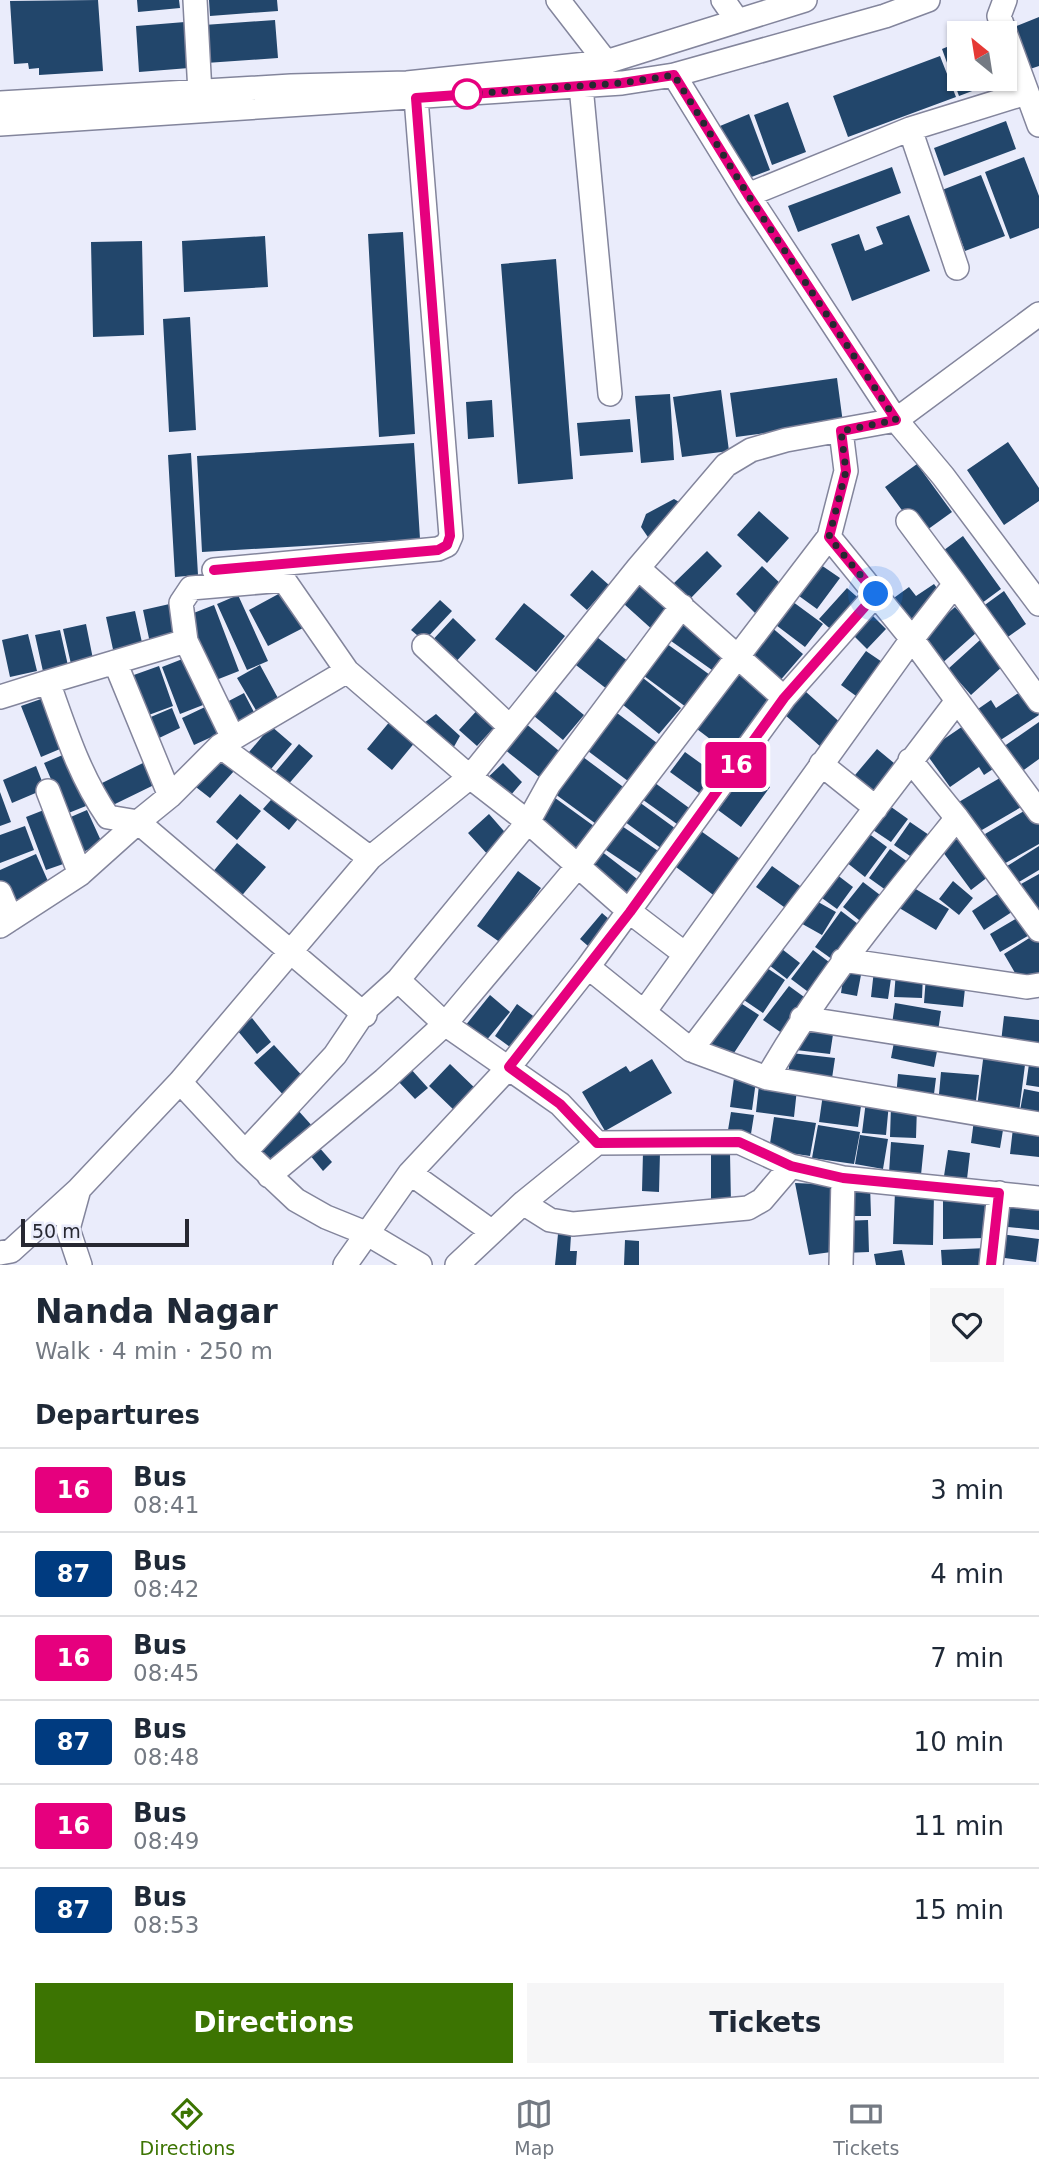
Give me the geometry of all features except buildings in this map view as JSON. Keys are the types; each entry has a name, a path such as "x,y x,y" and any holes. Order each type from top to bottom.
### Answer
{"street":[{"path":"195,0 200,93"},
{"path":"558,0 606,62"},
{"path":"723,0 737,20"},
{"path":"0,103 291,86 407,83 606,62 805,0"},
{"path":"0,124 416,98 581,86 674,75 885,16 928,0"},
{"path":"1005,0 999,16 1039,125"},
{"path":"674,75 748,195 896,420 943,476 1039,604"},
{"path":"581,86 610,394"},
{"path":"748,195 910,129 1026,93"},
{"path":"214,570 438,550 447,545 450,536 416,98"},
{"path":"910,129 957,268"},
{"path":"0,1253 11,1251 79,1189 180,1082 370,858 470,777 638,568 726,465 751,450 786,440 896,420 1037,321"},
{"path":"269,1176 384,1080 445,1024 577,867 829,537 846,471 841,431"},
{"path":"908,521 1039,701"},
{"path":"829,537 912,639 1039,813"},
{"path":"638,568 784,698"},
{"path":"370,858 227,742 186,641 181,603 191,588 284,580 347,671 470,777 528,822 630,912 685,954"},
{"path":"644,1012 912,639 956,584"},
{"path":"345,1265 410,1173 509,1067 588,967 784,698 876,594"},
{"path":"245,1153 335,1055 365,1015 366,1009 398,981 528,822 549,783 682,606"},
{"path":"0,697 186,641"},
{"path":"424,646 510,727"},
{"path":"116,662 170,796"},
{"path":"0,893 6,923 80,874 227,742 347,671"},
{"path":"48,682 78,766 108,817 138,822 365,1015"},
{"path":"691,1050 957,701"},
{"path":"910,760 957,818 1039,930"},
{"path":"821,764 876,808"},
{"path":"48,791 80,874"},
{"path":"767,1078 802,1018 843,960 957,818"},
{"path":"843,960 1027,987 1039,985"},
{"path":"588,967 691,1050 767,1078 1039,1124"},
{"path":"398,981 445,1024 560,1104 597,1143"},
{"path":"802,1018 1039,1055"},
{"path":"180,1082 245,1153 296,1200 327,1217 368,1234 420,1265"},
{"path":"457,1265 523,1203 597,1143 739,1142 791,1166 843,1178 1039,1198"},
{"path":"523,1203 550,1220 573,1224 748,1208 762,1200 791,1166"},
{"path":"410,1173 491,1231"},
{"path":"841,1265 843,1178"},
{"path":"79,1189 68,1229 80,1265"},
{"path":"991,1265 999,1193"}],"bus line":[{"name":"16","path":"214,570 438,550 447,545 450,536 416,98 622,83 674,75 748,195 896,420 841,431 846,471 829,537 876,594 784,698 630,912 509,1067 560,1104 597,1143 739,1142 791,1166 843,1178 999,1193 991,1265"}],"route":[{"path":"467,94 622,83 674,75 748,195 896,420 841,431 846,471 829,537 876,594"}]}
